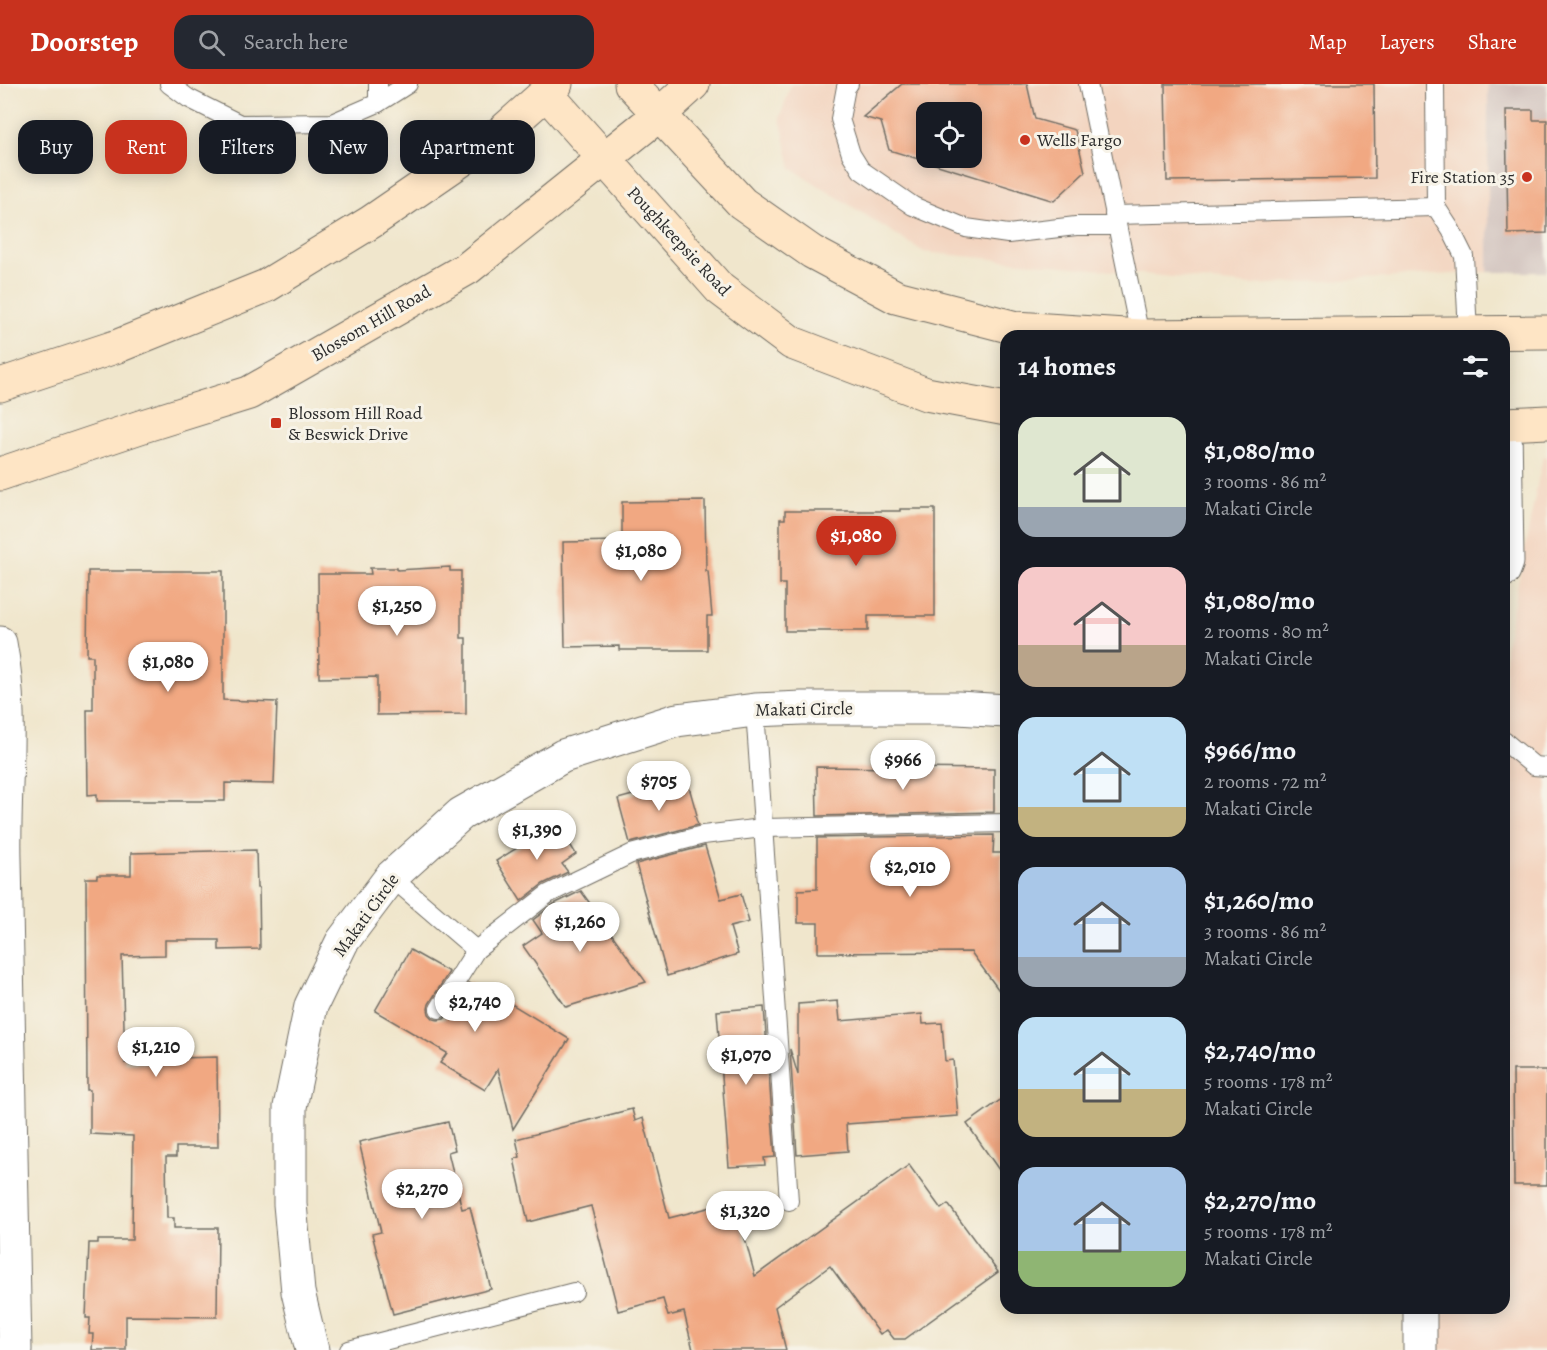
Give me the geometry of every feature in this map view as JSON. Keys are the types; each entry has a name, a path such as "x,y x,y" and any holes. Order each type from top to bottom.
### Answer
{"main road":[{"path":"631,84 742,203 812,252 897,297 1016,328 1047,330"},
{"name":"Blossom Hill Road","path":"0,474 249,393 468,268 604,160 693,84"},
{"path":"0,385 118,346 266,286 371,222 502,132 551,89"},
{"name":"Poughkeepsie Road","path":"551,89 604,160 720,289 792,343 926,394 1000,408"},
{"path":"1510,332 1547,332"},
{"path":"1510,424 1547,422"}],"street":[{"path":"0,643 5,666 8,726 2,841 15,1350"},
{"name":"Makati Circle","path":"312,1350 298,1292 290,1204 290,1107 311,1006 342,942 391,877 462,814 563,756 677,720 755,710 802,708 958,708 1000,711"},
{"path":"1420,1314 1420,1350"}],"lane":[{"path":"169,84 188,98 240,124 332,123 378,103 408,84"},
{"path":"378,84 378,103"},
{"path":"849,84 846,87 840,119 851,154 861,170 913,206 966,228 1008,234 1116,220 1436,207"},
{"path":"1088,84 1139,330"},
{"path":"1435,84 1436,207 1464,256 1468,330"},
{"path":"755,710 789,1201"},
{"path":"1510,746 1534,766 1547,767"},
{"path":"439,1009 476,950 548,894 631,854 703,835 763,828 1000,823"},
{"path":"391,877 476,950"},
{"path":"349,1350 574,1292"}],"shaded area":[{"path":"791,84 1488,84 1488,272 1252,285 924,252 791,168 780,118"},
{"path":"1488,84 1547,84 1547,272 1488,272"},
{"path":"1543,456 1547,456 1547,1350 1433,1350 1435,1314 1510,1314 1510,623"}],"building":[{"name":"Wells Fargo","path":"902,84 1027,84 1035,119 1075,130 1085,172 1054,201 947,168 982,168 982,102 916,102 916,158 889,150 881,122 863,117"},
{"path":"1165,84 1374,84 1375,178 1167,181"},
{"name":"Fire Station 35","path":"1506,110 1533,110 1533,120 1547,120 1547,233 1508,234"},
{"path":"705,501 706,571 708,571 712,616 707,616 707,650 619,650 619,646 565,647 563,542 622,541 622,502"},
{"path":"900,509 935,509 935,616 868,616 868,631 785,631 785,584 780,584 780,519 785,519 785,511 900,511"},
{"path":"450,567 450,571 461,571 461,638 466,638 466,714 377,715 377,677 319,678 318,574 371,574 370,568 397,568 397,570"},
{"path":"88,571 223,571 223,700 277,702 274,784 225,783 225,801 97,801 97,794 88,795 87,710 93,710 93,656 87,656"},
{"path":"816,767 994,769 994,812 817,816"},
{"path":"687,780 698,825 630,843 618,799"},
{"path":"557,823 576,854 562,864 568,872 543,884 521,901 496,861"},
{"path":"994,835 993,853 1000,853 1000,992 971,952 818,953 818,923 798,923 798,890 817,889 817,838"},
{"path":"705,846 721,899 741,894 749,922 730,927 738,954 667,976 636,864"},
{"path":"256,850 260,949 219,950 219,940 165,940 165,955 122,956 125,1063 179,1063 179,1058 217,1057 218,1147 176,1147 176,1157 166,1157 167,1218 174,1218 174,1228 218,1228 217,1317 126,1316 126,1350 92,1350 93,1334 89,1334 90,1318 86,1318 89,1243 98,1243 98,1240 132,1240 133,1136 90,1134 90,1090 87,1090 86,878 97,878 97,875 131,875 131,853"},
{"path":"581,891 646,982 566,1007 523,946 542,933 533,920 554,904"},
{"path":"410,950 449,972 429,1004 429,1014 434,1019 444,1019 448,1015 469,983 485,992 487,989 569,1039 513,1129 498,1069 485,1090 440,1063 447,1053 375,1011"},
{"path":"838,1001 840,1021 922,1014 923,1024 942,1023 945,1061 953,1060 958,1116 846,1124 848,1151 797,1155 790,1049 798,1075 798,1004"},
{"path":"764,1007 775,1157 764,1158 765,1165 729,1167 717,1011"},
{"path":"1513,1070 1547,1070 1547,1185 1514,1185"},
{"path":"1000,1100 1000,1171 967,1124"},
{"path":"632,1109 635,1121 643,1118 669,1218 735,1201 755,1276 909,1165 941,1209 948,1204 998,1272 905,1339 894,1339 887,1330 880,1334 830,1266 775,1307 786,1350 693,1350 684,1312 668,1316 663,1299 618,1311 591,1206 528,1222 514,1159 520,1157 516,1139"},
{"path":"448,1122 455,1150 448,1152 462,1209 470,1207 491,1289 393,1314 372,1234 381,1232 359,1142"}],"place":[{"name":"Wells Fargo","path":"1025,140"},
{"name":"Fire Station 35","path":"1527,177"},
{"name":"Blossom Hill Road & Beswick Drive","path":"276,423"}]}
